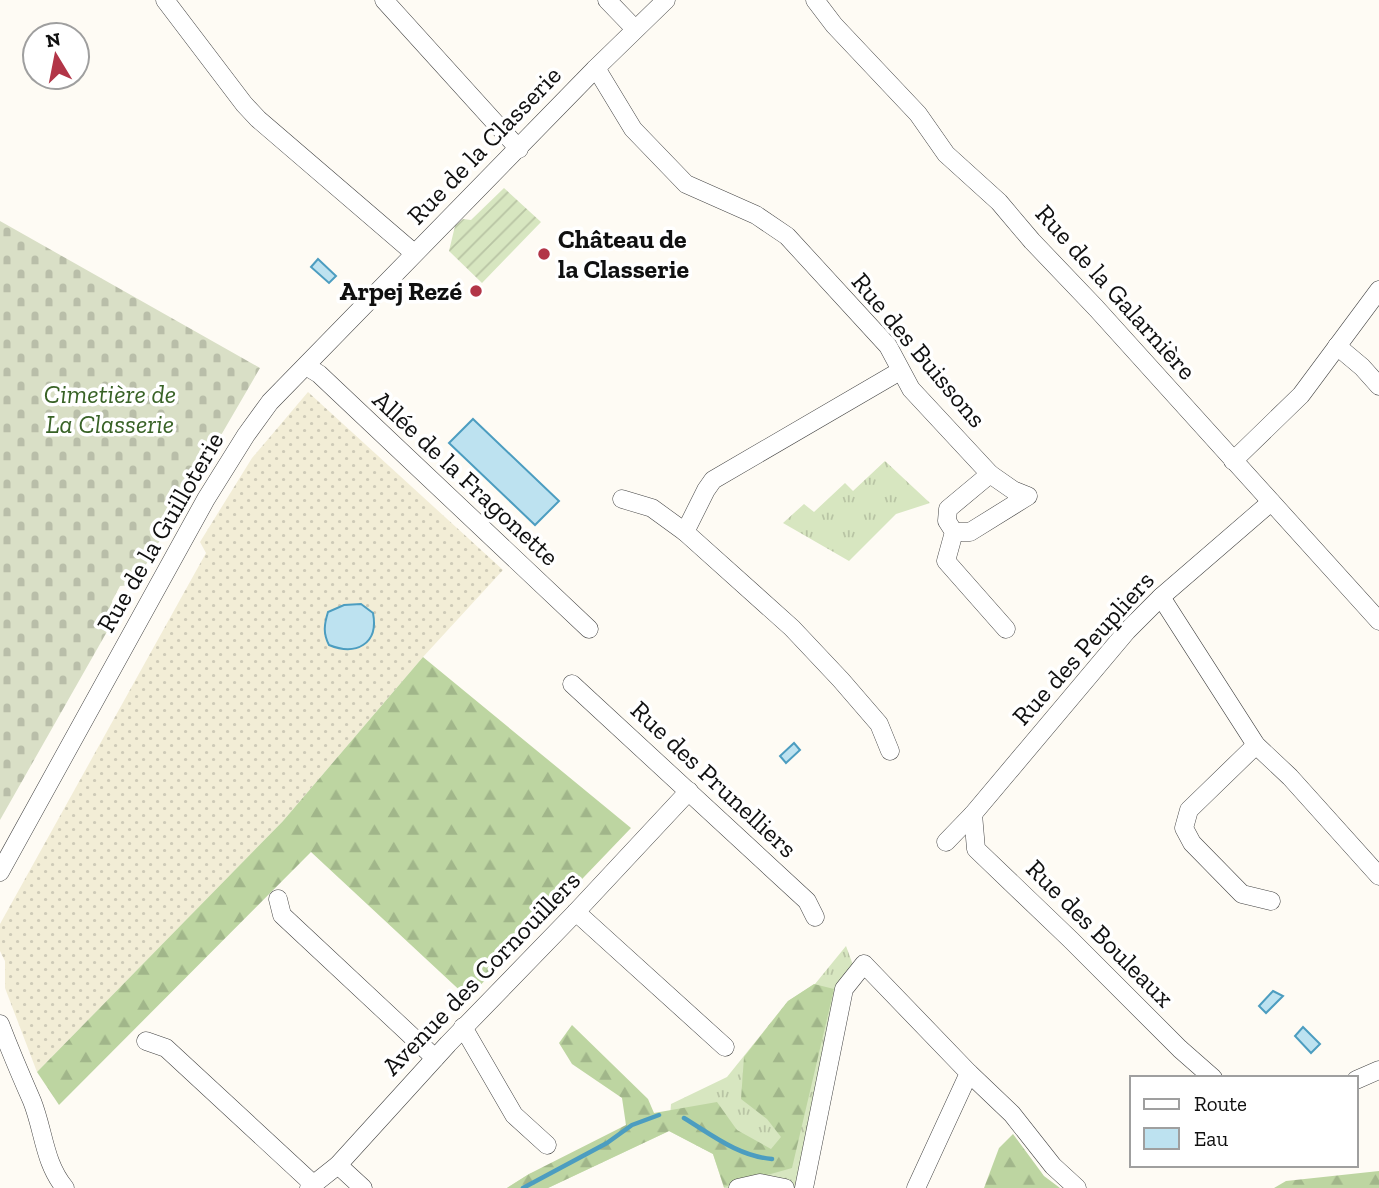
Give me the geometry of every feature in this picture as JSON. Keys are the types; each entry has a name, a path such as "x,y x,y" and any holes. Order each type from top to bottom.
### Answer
{"street":[{"name":"Rue de la Classerie","path":"165,0 244,104 307,162 415,253 666,0"},
{"path":"384,0 519,149"},
{"path":"607,0 635,29"},
{"name":"Rue de la Galarnière","path":"815,0 834,25 918,114 946,154 999,202 1379,621"},
{"name":"Rue des Buissons","path":"596,68 633,129 686,184 756,215 777,228 888,346 911,389 990,474 1013,490 1028,496 970,532 954,532"},
{"name":"Rue de la Guilloterie","path":"0,872 227,464 270,402 415,253"},
{"path":"1233,461 1301,395 1379,290"},
{"path":"1337,346 1379,386"},
{"name":"Allée de la Fragonette","path":"306,366 319,374 589,629"},
{"path":"685,532 705,490 713,480 900,370"},
{"path":"990,474 948,509 947,521 954,532 946,561 1006,629"},
{"path":"622,499 652,508 685,532 792,628 879,724 890,751"},
{"name":"Rue des Peupliers","path":"946,842 973,814 1127,631 1161,597 1271,502"},
{"path":"1161,597 1256,745 1290,777 1379,876"},
{"name":"Rue des Prunelliers","path":"572,684 807,901 815,917"},
{"path":"1256,745 1189,810 1184,828 1192,843 1242,894 1271,901"},
{"name":"Avenue des Cornouillers","path":"311,1186 338,1165 463,1027 689,791"},
{"name":"Rue des Bouleaux","path":"973,814 976,849 1211,1076"},
{"path":"278,899 282,915 435,1058"},
{"path":"576,912 725,1047"},
{"path":"804,1188 844,989 864,964 1012,1114 1054,1166 1077,1188"},
{"path":"0,1024 32,1102 52,1171 65,1188"},
{"path":"463,1027 514,1115 547,1145"},
{"path":"146,1041 166,1048 311,1186"},
{"path":"1358,1079 1379,1070"},
{"path":"916,1188 969,1073"},
{"path":"338,1165 363,1188"},
{"path":"738,1188 760,1184 785,1188"}],"shaded area":[{"path":"308,392 503,570 423,657 283,821 37,1072 5,988 5,961 0,951 0,924 206,553 200,542 252,458"}],"green space":[{"path":"504,188 541,222 482,283 449,251 455,226 463,219 471,220"},
{"name":"Cimetière de La Classerie","path":"0,221 260,368 134,585 120,586 112,601 117,614 0,820"},
{"path":"885,461 930,503 896,514 849,561 783,523 804,504 814,512 845,483 853,491"},
{"path":"423,657 631,828 468,998 311,852 59,1105 37,1072 283,821"},
{"path":"846,946 853,965 797,1188 724,1188 713,1154 669,1131 548,1188 507,1188 529,1174 669,1130 671,1104 727,1077 788,1001 815,984"},
{"path":"814,984 834,989 792,1168 724,1187 713,1154 669,1131 548,1188 507,1188 626,1125 622,1098 572,1064 559,1043 572,1025 648,1099 654,1113 717,1102 737,1130 771,1149 781,1137 767,1119 741,1099 744,1057 788,1001"},
{"path":"1013,1134 1044,1176 1060,1188 984,1188 999,1148"},
{"path":"1379,1171 1379,1188 1274,1188 1286,1181"}],"water":[{"path":"318,259 336,276 329,283 311,267"},
{"path":"473,419 559,501 535,525 449,443"},
{"path":"361,604 373,613 374,624 369,640 356,648 348,649 329,645 325,629 328,612 344,605"},
{"path":"794,743 800,750 786,763 780,756"},
{"path":"1273,991 1283,996 1266,1013 1259,1006"},
{"path":"1303,1027 1320,1044 1311,1053 1295,1036"}],"waterway":[{"path":"523,1188 607,1143 632,1125 659,1115"},
{"path":"684,1118 737,1149 772,1159"}],"place":[{"name":"Château de la Classerie","path":"544,254"},
{"name":"Arpej Rezé","path":"476,291"}]}
